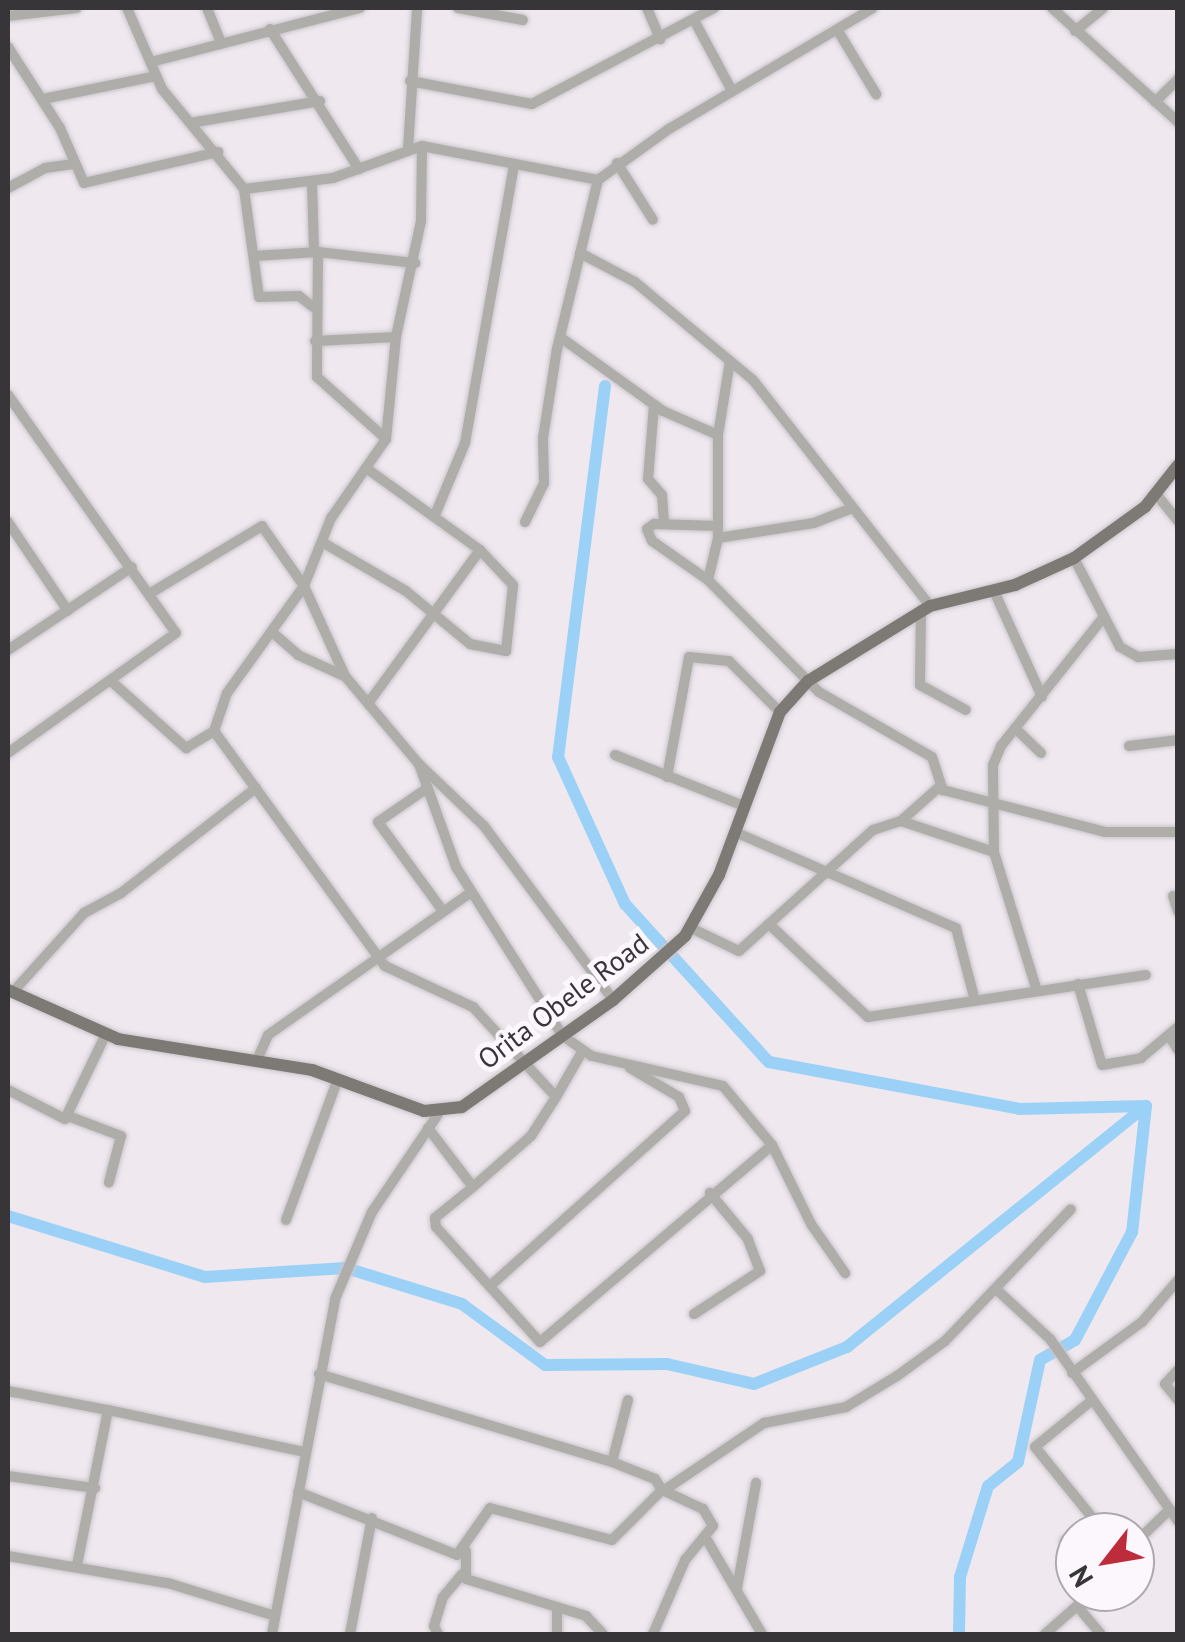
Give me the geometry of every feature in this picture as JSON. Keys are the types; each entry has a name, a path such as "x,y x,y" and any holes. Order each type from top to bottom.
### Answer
{"main road":[{"name":"Orita Obele Road","path":"438,1114 473,1100 613,1000 692,928 735,832 780,712 808,681 926,608 994,591 1074,558 1157,496 1178,465"},
{"path":"10,992 105,1036 257,1060 338,1078 438,1114"}],"street":[{"path":"8,16 77,8"},
{"path":"127,8 156,76 244,190 258,297 299,296 313,307"},
{"path":"207,8 221,42"},
{"path":"150,62 341,9 360,8"},
{"path":"408,150 417,8"},
{"path":"458,8 522,20"},
{"path":"646,8 660,39"},
{"path":"410,81 532,104 714,8"},
{"path":"525,522 544,483 543,438 560,336 598,180 617,163 871,8"},
{"path":"1052,8 1178,122"},
{"path":"1074,31 1104,8"},
{"path":"694,20 732,91"},
{"path":"270,29 320,100 359,170"},
{"path":"838,31 876,94"},
{"path":"8,47 43,99 88,184 218,152"},
{"path":"43,99 156,76"},
{"path":"1155,102 1178,79"},
{"path":"190,123 320,100"},
{"path":"111,681 186,748 214,730 227,694 304,586 322,542 386,439 396,337 414,262 422,146"},
{"path":"244,190 312,183 422,146 598,180"},
{"path":"617,163 652,220"},
{"path":"8,188 45,168 75,164"},
{"path":"435,515 465,443 514,166"},
{"path":"312,183 316,252 313,307 320,383 386,439"},
{"path":"254,256 316,252 414,262"},
{"path":"580,253 635,282 730,361 816,456 926,608 920,685 966,710"},
{"path":"560,336 654,405 718,436"},
{"path":"315,341 396,337"},
{"path":"708,580 718,532 718,436 730,361"},
{"path":"8,395 132,567 174,637 8,753"},
{"path":"654,405 648,479 664,499 664,524"},
{"path":"322,542 432,611 470,644 500,652 510,647 513,585 480,550 366,468"},
{"path":"1157,496 1178,521"},
{"path":"852,508 814,524 718,532 650,525 649,538 708,580 808,681 858,718 926,752 939,786 990,804 1123,834 1178,832"},
{"path":"8,522 68,611"},
{"path":"150,594 262,526 304,586 345,676 418,763 484,826 613,1000"},
{"path":"369,702 480,550"},
{"path":"1074,558 1102,620 1128,654 1178,654"},
{"path":"8,650 132,567"},
{"path":"994,591 1042,697"},
{"path":"1037,991 994,852 990,804 996,756 1102,620"},
{"path":"272,632 298,656 345,676"},
{"path":"667,777 690,657 729,661 780,712"},
{"path":"1016,728 1041,753"},
{"path":"214,730 380,958 401,977 473,1007 522,1065 556,1097"},
{"path":"1130,746 1178,740"},
{"path":"615,755 744,806"},
{"path":"418,763 470,893 563,1036 582,1052 630,1067 724,1086 772,1144 811,1224 845,1273"},
{"path":"901,821 939,786"},
{"path":"10,992 84,913 121,893 256,788"},
{"path":"426,788 378,822 443,911"},
{"path":"692,928 735,952 771,926 825,871 884,823 901,821 994,852"},
{"path":"735,832 960,931 975,1001"},
{"path":"257,1060 268,1035 470,893"},
{"path":"1173,896 1178,911"},
{"path":"771,926 868,1017 1146,975"},
{"path":"1078,984 1102,1065 1141,1058 1174,1032 1178,1050"},
{"path":"68,1116 105,1036"},
{"path":"582,1052 531,1136 434,1222 546,1342 710,1193 772,1144"},
{"path":"490,1286 685,1110 679,1097 630,1067"},
{"path":"286,1220 338,1078"},
{"path":"8,1090 58,1119 68,1116 120,1136 109,1182"},
{"path":"272,1634 319,1374 346,1268 372,1212 438,1114"},
{"path":"428,1128 473,1187"},
{"path":"694,1314 760,1270 748,1239 710,1193"},
{"path":"438,1634 441,1603 462,1574 466,1552 490,1508 612,1540 662,1491 764,1423 840,1409 945,1341 1071,1209"},
{"path":"1072,1372 1142,1322 1178,1280"},
{"path":"996,1289 1050,1339 1178,1521"},
{"path":"1178,1370 1165,1384 1178,1400"},
{"path":"319,1374 612,1462 655,1480 662,1491 707,1513 713,1526 706,1540 685,1560 653,1634"},
{"path":"8,1391 304,1452"},
{"path":"612,1462 628,1400"},
{"path":"1088,1512 1035,1447 1092,1401"},
{"path":"77,1566 108,1410"},
{"path":"8,1476 94,1488"},
{"path":"737,1588 756,1483"},
{"path":"298,1492 372,1518 457,1556 466,1552"},
{"path":"1155,1523 1168,1510"},
{"path":"350,1634 372,1518"},
{"path":"706,1540 762,1634"},
{"path":"8,1556 170,1584 275,1616"},
{"path":"462,1574 586,1616 603,1634"},
{"path":"556,1634 558,1608"},
{"path":"1045,1634 1072,1612"},
{"path":"1082,1612 1101,1634"}],"waterway":[{"path":"605,386 558,757 625,904 769,1062 1019,1109 1146,1106 1132,1232 1075,1340 1040,1360 1018,1462 988,1486 960,1577 959,1634"},
{"path":"8,1216 205,1277 346,1268 462,1304 545,1365 667,1364 754,1384 847,1347 1146,1106"}]}
